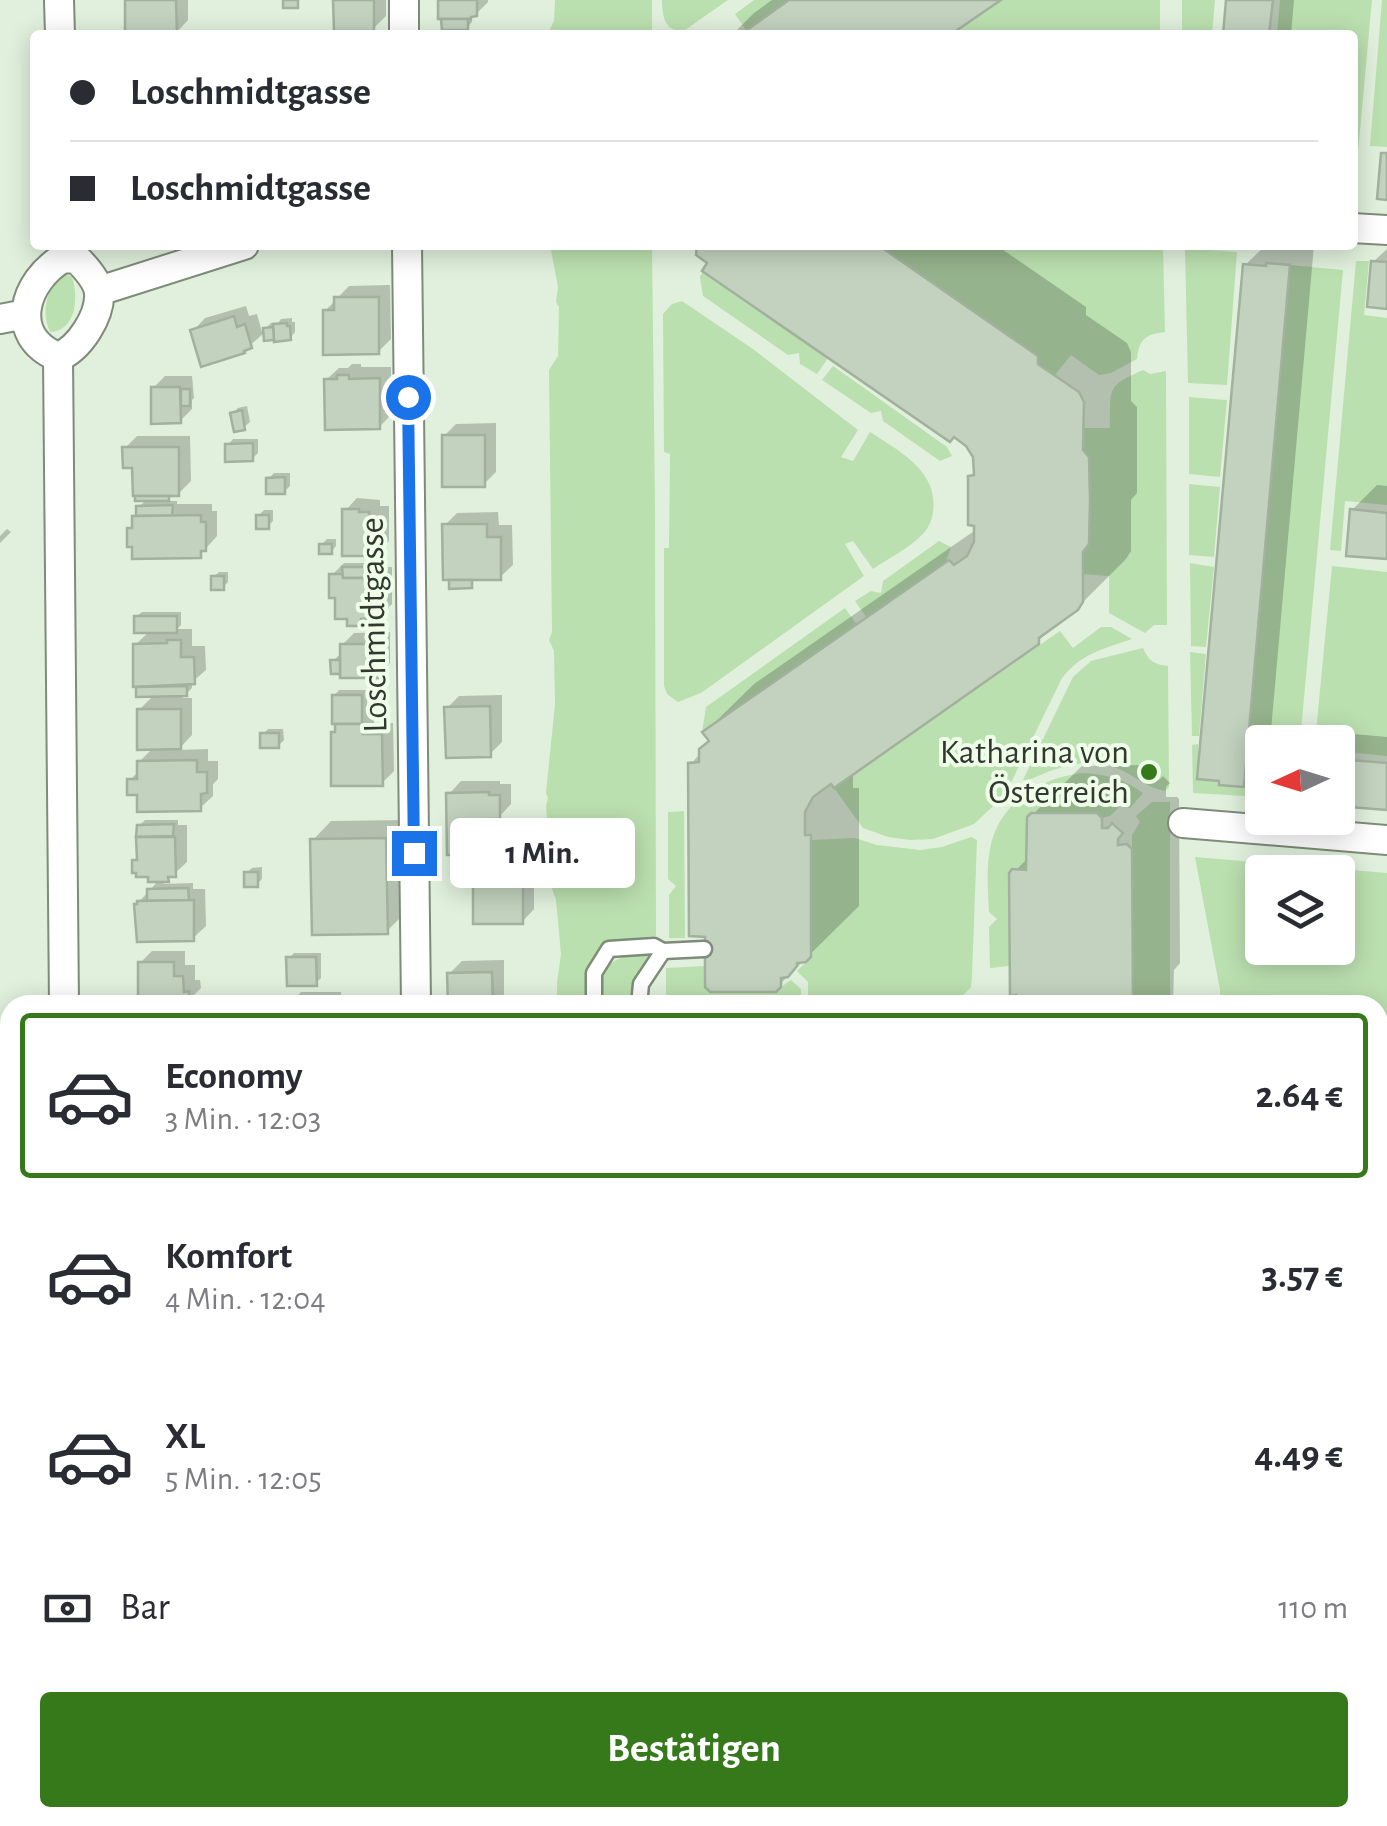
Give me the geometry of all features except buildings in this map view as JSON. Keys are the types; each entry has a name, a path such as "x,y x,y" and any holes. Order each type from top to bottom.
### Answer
{"street":[{"path":"60,0 60,30"},
{"path":"404,0 404,30"},
{"path":"1358,228 1387,230"},
{"path":"99,292 229,250"},
{"name":"Loschmidtgasse","path":"407,250 416,995"},
{"path":"63,252 77,258 99,292 94,318 81,340 70,352 58,357 43,351 13,317 34,284 63,252"},
{"path":"58,357 64,995"},
{"path":"1183,823 1387,840"}],"lane":[{"path":"594,995 594,973 609,950 654,946 663,952 704,949"},
{"path":"640,995 642,984 663,952"}],"green space":[{"path":"555,0 652,0 652,30 550,30"},
{"path":"662,0 728,0 685,30 669,26"},
{"path":"754,0 789,0 746,30 735,14"},
{"path":"1001,0 1160,0 1160,30 958,30"},
{"path":"1182,0 1215,0 1212,30 1182,30"},
{"path":"1280,0 1372,0 1358,152 1358,30 1277,30"},
{"path":"1382,0 1387,0 1387,147 1370,146"},
{"path":"551,250 652,250 656,936 622,940 600,950 588,970 586,995 557,995 561,954 556,900 547,860 546,793 555,704 554,651 549,640 549,370 558,356 558,287"},
{"path":"885,250 1163,250 1165,332 1145,339 1137,359 1099,375 1071,355 1055,375 1038,364 1038,356"},
{"path":"1185,250 1237,252 1227,385 1188,383"},
{"path":"1356,261 1369,261 1364,315 1387,318 1387,505 1345,501 1341,551 1330,550"},
{"path":"1290,265 1343,270 1302,725 1249,725"},
{"path":"703,271 828,358 817,374 800,364 799,353 788,355 703,296"},
{"path":"62,273 72,277 73,312 65,326 50,332 47,301"},
{"path":"682,301 753,349 858,430 841,457 853,461 870,432 915,464 930,485 933,512 924,533 873,569 853,541 845,544 864,576 701,693 678,702 667,694 664,686 664,548 669,548 670,454 664,452 663,314 672,304"},
{"path":"833,366 947,447 952,456 940,461 883,421 881,411 871,413 822,380"},
{"path":"1143,370 1150,374 1166,371 1167,625 1154,625 1145,633 1109,613 1109,576 1083,574 1083,552 1089,544 1089,457 1083,450 1084,428 1110,428 1113,390"},
{"path":"1189,397 1227,400 1220,477 1189,474"},
{"path":"1189,484 1220,487 1214,557 1189,555"},
{"path":"939,541 951,547 946,562 867,618 855,601 871,591 881,593 883,581"},
{"path":"1190,563 1214,567 1206,647 1191,646"},
{"path":"1332,566 1387,572 1387,756 1355,753 1355,725 1317,725"},
{"path":"845,608 857,625 702,732 706,707"},
{"path":"1101,627 1111,627 1132,639 1092,654 1068,671 1005,795 974,824 933,839 888,837 863,828 834,788 1060,631 1073,648"},
{"path":"1143,648 1152,661 1168,666 1169,787 1159,790 1121,770 1097,763 1073,765 1023,780 1073,677 1091,661"},
{"path":"1190,652 1206,654 1199,736 1192,736"},
{"path":"1198,744 1198,779 1244,787 1245,776 1245,796 1193,793 1192,745"},
{"path":"1082,773 1114,778 1143,793 1130,808 1122,804 1102,818 1097,813 1031,814 1027,818 1026,870 1012,869 1009,873 1009,966 990,968 989,927 997,919 989,912 988,873 994,833 1011,806 1036,787"},
{"path":"1152,802 1170,802 1170,995 1133,995 1132,835 1140,822 1136,816"},
{"path":"684,811 685,938 669,938 669,895 676,886 668,879 668,812"},
{"path":"971,837 977,840 971,987 963,995 808,995 808,982 797,971 811,957 811,840 855,838 920,850"},
{"path":"1195,857 1245,861 1245,965 1355,965 1355,870 1387,873 1387,995 1220,995"},
{"path":"654,954 632,995 601,995 606,970 611,963 628,956"},
{"path":"705,966 705,987 710,992 781,987 791,980 801,989 801,995 666,995 666,968"}],"place":[{"name":"Katharina von Österreich","path":"1149,772"}],"route":[{"path":"408,397 414,853"}]}
